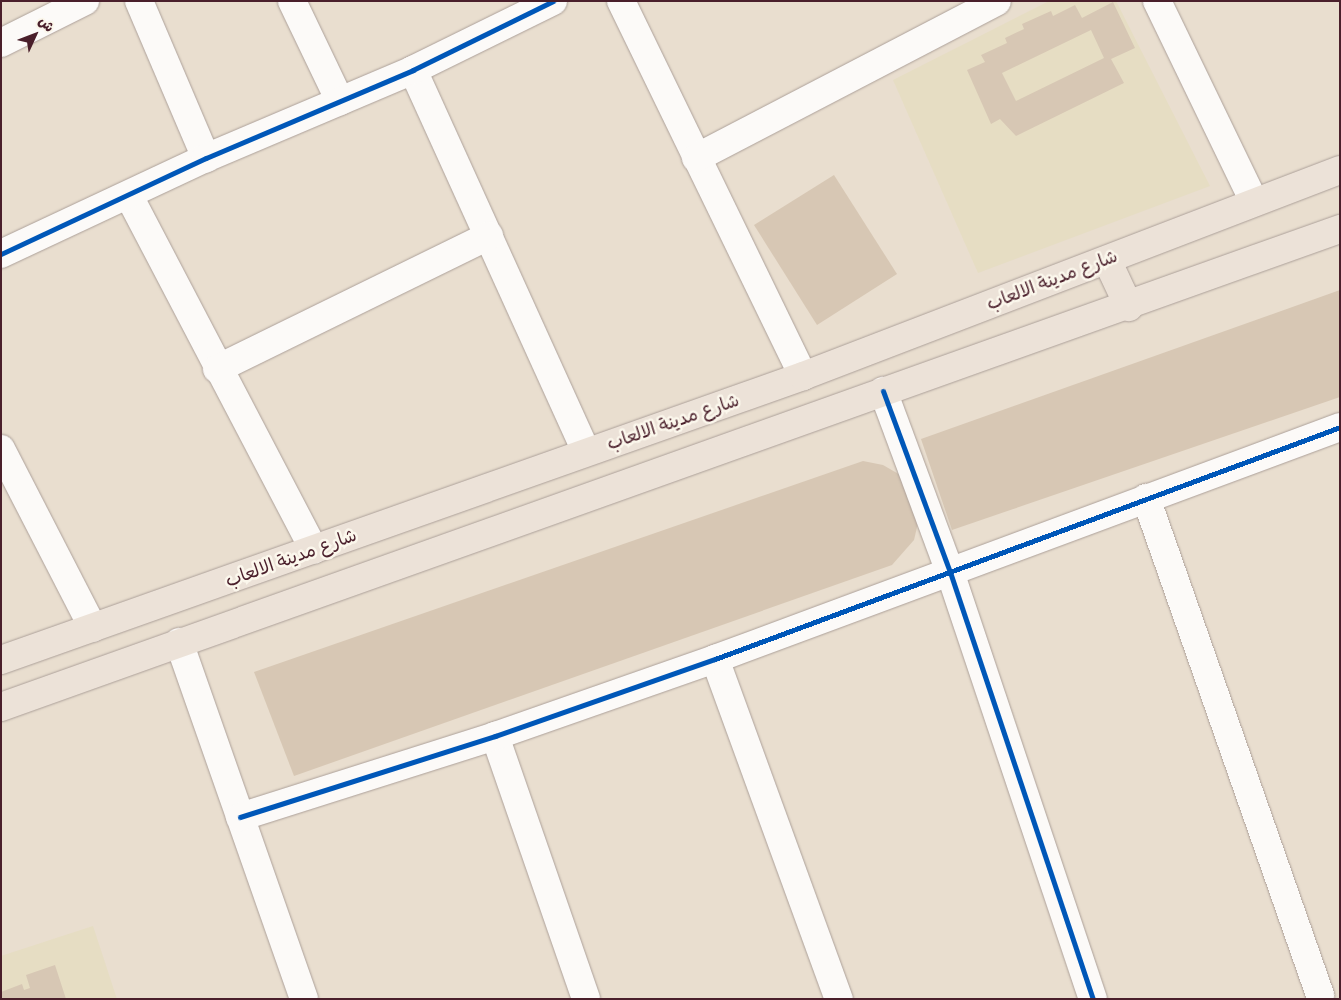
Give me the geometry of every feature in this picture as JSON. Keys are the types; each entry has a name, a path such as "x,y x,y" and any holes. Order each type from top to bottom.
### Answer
{"main road":[{"name":"شارع مدينة الالعاب","path":"1,660 314,550 586,451 804,376 1340,170"},
{"path":"1,707 883,391 1129,307 1340,229"},
{"path":"1107,260 1129,307"}],"street":[{"path":"1,43 85,1"},
{"path":"139,1 206,158"},
{"path":"292,1 340,101"},
{"path":"1,254 129,196 206,158 412,70 552,1"},
{"path":"621,1 804,376"},
{"path":"696,158 996,1"},
{"path":"1157,1 1254,202"},
{"path":"412,70 586,451"},
{"path":"129,196 217,370 314,550"},
{"path":"217,370 489,236"},
{"path":"883,391 950,572 1093,999"},
{"path":"240,816 495,736 715,658 1340,427"},
{"path":"1,449 92,628"},
{"path":"1146,498 1323,994"},
{"path":"179,642 304,999"},
{"path":"715,658 839,999"},
{"path":"495,736 586,999"}],"shaded area":[{"path":"1049,1 1116,1 1210,186 978,273 893,80"},
{"path":"93,926 117,999 1,999 1,956"}],"building":[{"path":"1113,2 1135,48 1111,59 1124,83 1016,136 1000,119 991,124 967,70 985,62 981,55 1007,43 1005,38 1024,29 1022,24 1051,11 1053,16 1075,5 1082,18","holes":["1091,30 1104,58 1016,101 1002,73"]},
{"path":"834,175 897,274 817,325 754,225"},
{"path":"1340,290 1340,397 952,530 921,439"},
{"path":"863,461 883,465 902,476 918,523 914,540 892,565 294,776 254,672"},
{"path":"55,965 66,999 1,999 1,992 22,984 24,990 30,988 26,975"}],"cycle path":[{"path":"1,254 206,158 413,70 553,1"},
{"path":"883,391 950,572 1093,999"},
{"path":"240,817 495,736 715,659 1340,427"}]}
